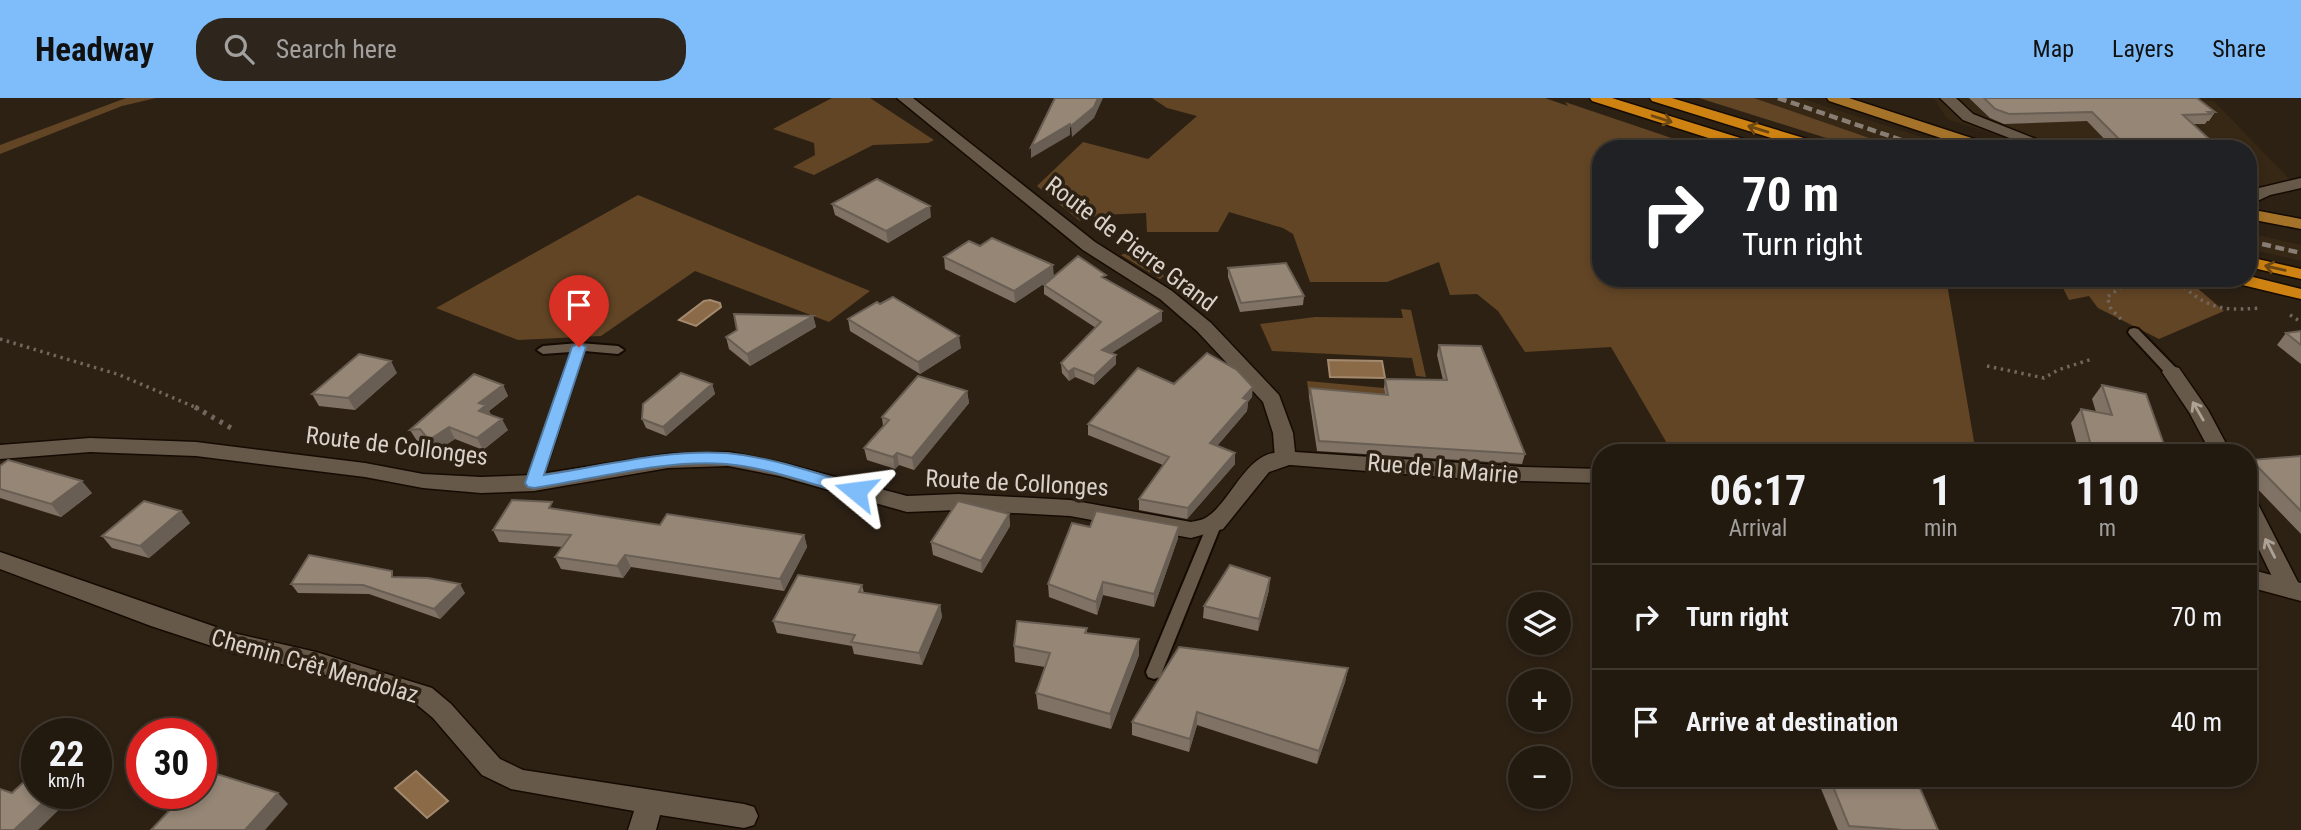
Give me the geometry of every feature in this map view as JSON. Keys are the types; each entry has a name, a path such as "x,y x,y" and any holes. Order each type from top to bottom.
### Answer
{"highway":[{"path":"1598,98 1731,140"},
{"path":"1657,98 1795,140"},
{"path":"2257,264 2301,274"},
{"path":"2257,283 2301,294"}],"main road":[{"path":"1834,98 1962,140"},
{"path":"2257,215 2301,223"}],"street":[{"name":"Route de Pierre Grand","path":"904,98 1089,246 1157,289 1204,327 1272,400 1283,433 1285,459"},
{"path":"1947,98 1968,117 2029,140"},
{"path":"2257,196 2265,191 2301,183"},
{"path":"2172,372 2198,410 2216,444"},
{"name":"Route de Collonges","path":"0,452 90,446 196,449 278,458 455,485 534,483 668,461 728,459 779,469 907,504 958,502 1070,508 1191,530 1208,526"},
{"path":"0,468 39,448"},
{"name":"Rue de la Mairie","path":"1285,459 1360,462 1518,476 1592,476"},
{"path":"1208,526 1262,467 1285,459"},
{"path":"2257,522 2296,590"},
{"name":"Chemin Crêt Mendolaz","path":"0,560 220,639 316,662 423,695 442,711 477,755 505,776 539,786 744,816"},
{"path":"2257,580 2296,590"},
{"path":"642,830 650,802"}],"lane":[{"path":"2134,332 2172,372"},
{"path":"534,483 579,347"},
{"path":"543,350 579,347 618,350"},
{"path":"1154,673 1208,526"}],"path":[{"path":"2120,287 2107,297 2111,309 2134,332"},
{"path":"2183,287 2201,303 2224,312 2263,307"},
{"path":"2284,312 2301,322"},
{"path":"0,339 51,351 177,399 221,421 278,458"},
{"path":"1987,366 2044,378 2058,370 2092,359"}],"shaded area":[{"path":"126,98 156,98 122,106 0,154 0,145"},
{"path":"832,98 870,98 934,140 928,143 873,145 814,175 793,167 815,155 814,143 773,129"},
{"path":"1152,98 1545,98 1568,106 1565,102 1677,140 1592,140 1592,287 1948,287 1974,444 1667,444 1611,347 1525,352 1498,311 1477,294 1450,295 1439,262 1387,282 1310,282 1293,234 1283,228 1229,212 1218,232 1147,232 1146,213 1101,215 1080,221 1037,186 1083,142 1148,159 1197,116 1167,108"},
{"path":"1699,98 1754,98 1875,140 1832,140"},
{"path":"1754,98 1800,98 1931,140 1875,140"},
{"path":"1934,98 2156,98 2214,101 2252,140 2011,140 1947,119"},
{"path":"2257,146 2293,183 2257,194"},
{"path":"638,195 870,291 829,322 695,271 601,336 518,340 436,308"},
{"path":"2257,235 2301,245 2301,261 2257,251"},
{"path":"1131,251 1157,252 1155,263 1164,276 1160,279 1121,255"},
{"path":"2062,287 2196,287 2224,311 2159,339 2098,308 2089,296 2069,300"},
{"path":"704,301 720,303 721,307 696,326 679,320"},
{"path":"1401,309 1411,310 1426,377 1416,376 1412,358 1272,351 1260,324 1315,317 1403,318"},
{"path":"1328,360 1382,361 1385,378 1330,377"},
{"path":"1307,381 1384,388 1386,405 1309,397"},
{"path":"416,771 448,801 427,818 395,788"}],"building":[{"path":"1055,98 1098,98 1094,107 1071,126 1070,124 1031,147"},
{"path":"1984,98 2197,98 2215,112 2183,115 2210,140 2120,140 2092,112 2009,114 1995,109"},
{"path":"877,179 930,206 886,231 832,204"},
{"path":"992,238 1053,265 1014,291 944,257 969,241 980,246"},
{"path":"1078,256 1106,275 1102,277 1162,311 1102,350 1116,355 1094,376 1074,368 1068,372 1061,363 1101,322 1044,285"},
{"path":"1286,263 1304,296 1241,303 1228,268"},
{"path":"893,297 959,336 918,362 848,319 877,302 880,304"},
{"path":"734,314 813,316 747,354 726,337 737,330"},
{"path":"2301,331 2301,345 2286,333"},
{"path":"1439,345 1481,346 1525,454 1319,441 1310,388 1388,395 1385,379 1447,380"},
{"path":"1207,353 1237,370 1253,387 1243,398 1248,400 1210,443 1235,453 1188,508 1139,499 1169,457 1088,424 1138,368 1174,384"},
{"path":"359,354 391,361 348,398 312,394"},
{"path":"681,373 712,384 663,427 642,419 643,404"},
{"path":"474,374 503,385 479,403 486,405 479,411 502,419 477,438 449,427 429,440 420,429 410,430"},
{"path":"918,376 967,391 912,458 897,453 893,457 864,448 889,420 882,417"},
{"path":"2102,385 2146,394 2164,444 2091,444 2081,409 2112,415"},
{"path":"2301,456 2301,511 2257,466 2257,460"},
{"path":"8,460 82,481 51,504 0,489 0,466"},
{"path":"512,500 552,502 549,508 660,525 667,514 804,535 780,579 625,555 617,566 555,557 571,535 493,530"},
{"path":"144,501 181,511 140,546 102,536"},
{"path":"958,501 1009,514 981,561 931,542"},
{"path":"1096,511 1179,526 1154,594 1103,582 1096,602 1048,584 1072,523 1090,527"},
{"path":"309,555 392,571 392,577 428,578 460,584 434,609 363,585 291,584"},
{"path":"1230,565 1270,578 1259,619 1204,606"},
{"path":"798,575 862,585 859,592 940,605 919,653 851,642 855,635 773,621"},
{"path":"1017,621 1087,628 1085,633 1139,639 1110,714 1036,693 1050,653 1014,646"},
{"path":"1179,647 1348,668 1319,751 1197,712 1190,739 1132,722"},
{"path":"217,774 278,793 245,830 151,830 171,809 217,809"},
{"path":"21,785 21,809 36,809 14,830 0,830 0,789 12,793"},
{"path":"1833,787 1919,787 1938,830 1903,830 1849,826"}],"railway":[{"path":"1778,98 1902,140"},
{"path":"2257,243 2301,253"}],"route":[{"path":"579,347 534,483 668,461 704,458 728,459 779,469 856,491"}]}
